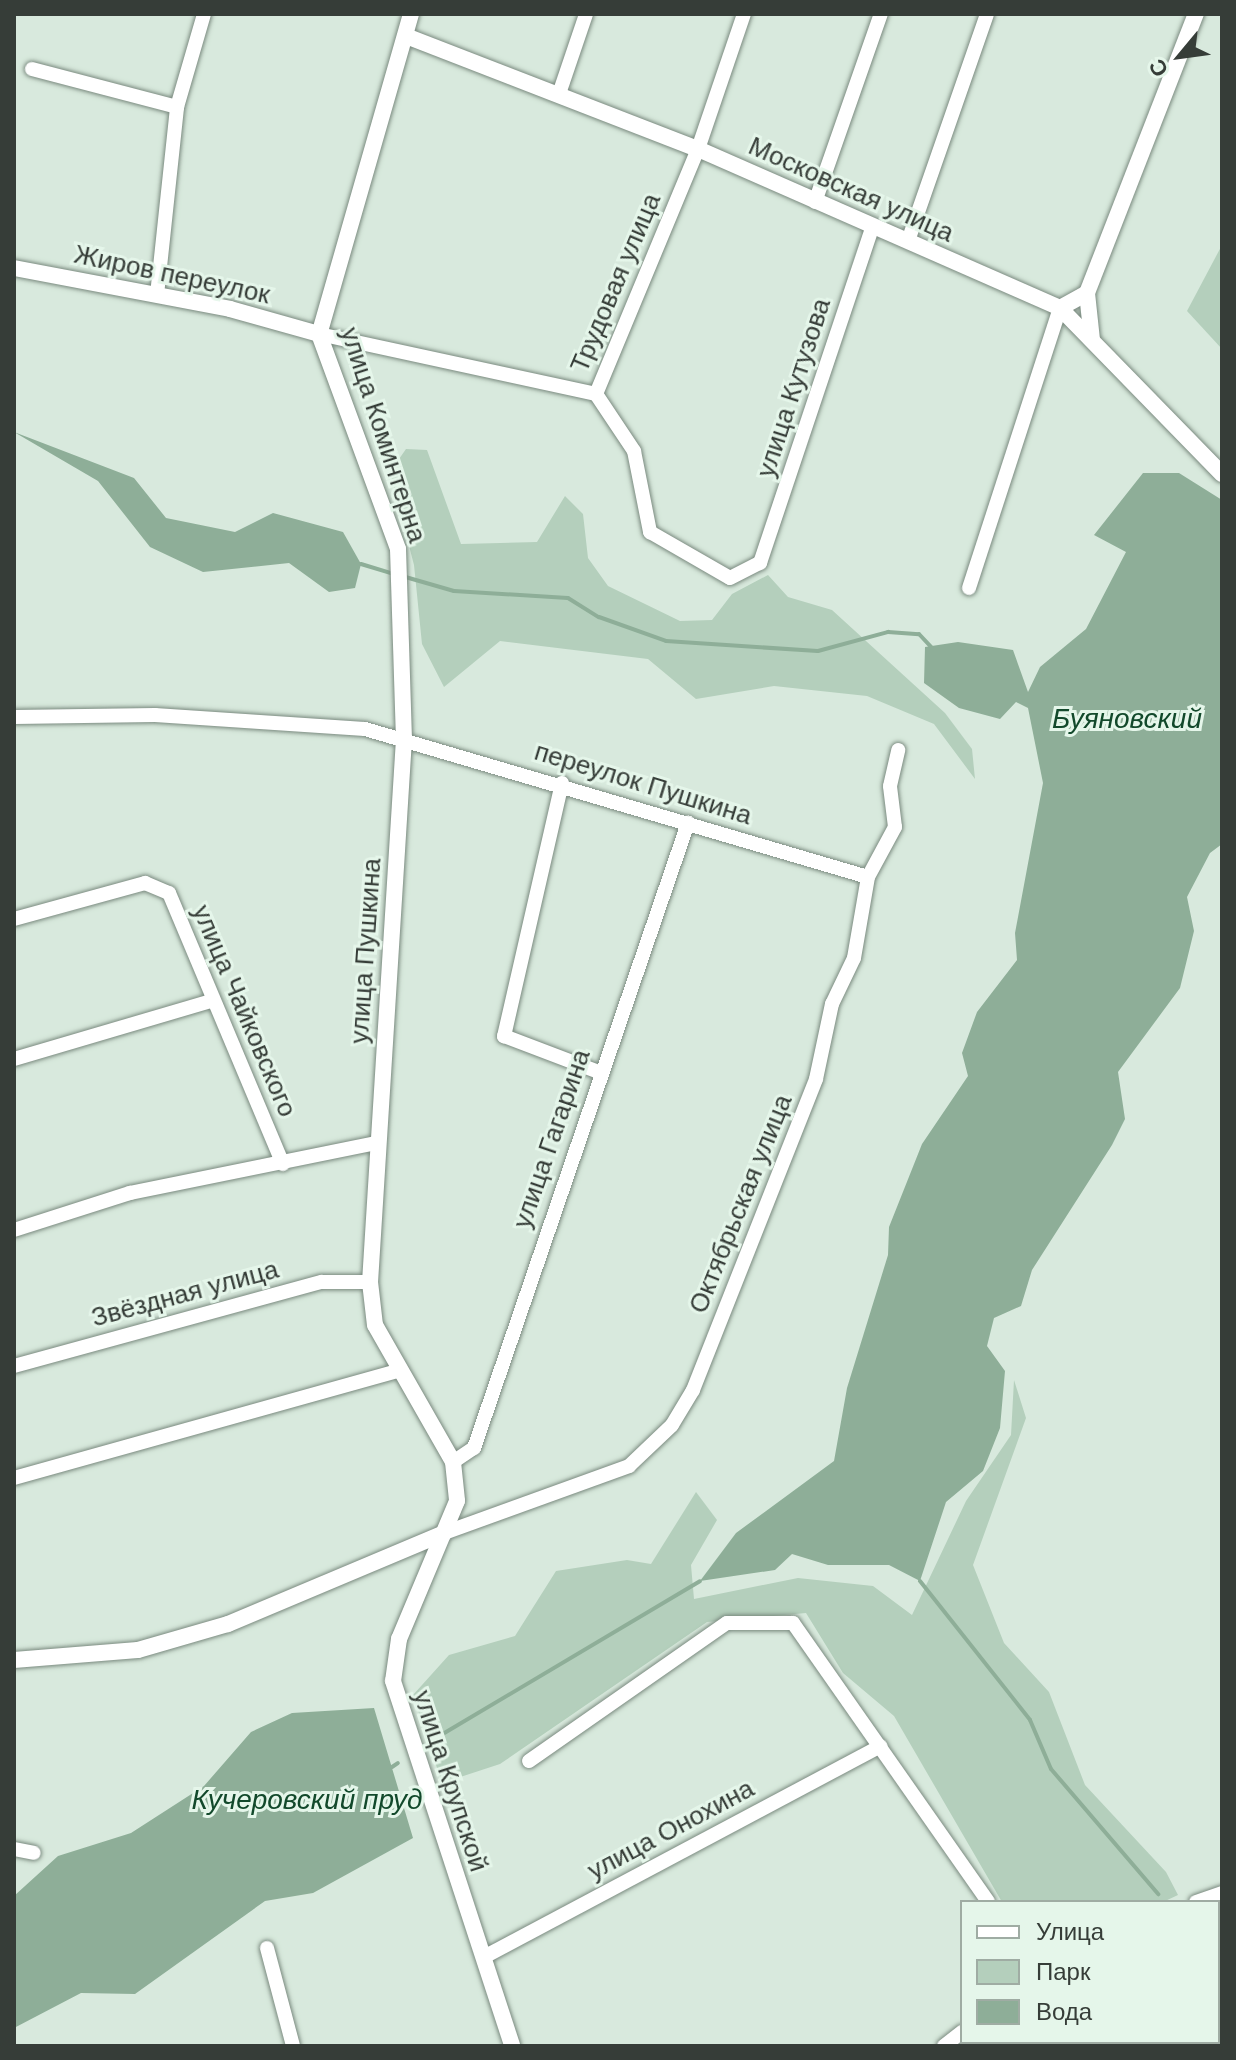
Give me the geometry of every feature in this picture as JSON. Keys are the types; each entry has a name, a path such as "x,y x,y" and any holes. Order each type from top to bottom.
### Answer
{"street":[{"path":"157,295 177,107 204,14"},
{"name":"улица Коминтерна","path":"404,739 398,549 319,334 411,14"},
{"path":"560,91 586,14"},
{"name":"Трудовая улица","path":"319,334 596,394 698,149 744,14"},
{"path":"815,202 881,14"},
{"path":"908,241 987,14"},
{"path":"1092,340 1087,293 1196,14"},
{"name":"Московская улица","path":"406,36 560,91 1060,308 1222,474"},
{"path":"32,69 177,107"},
{"name":"улица Кутузова","path":"596,394 634,451 650,532 730,578 760,563 872,228"},
{"name":"Жиров переулок","path":"14,268 157,295 319,334"},
{"path":"969,588 1060,308 1087,293"},
{"path":"14,717 155,715 365,729 404,739"},
{"name":"переулок Пушкина","path":"404,739 562,783 868,877"},
{"name":"улица Пушкина","path":"404,739 376,1143 370,1282 375,1325 397,1371 453,1462 457,1501 444,1533"},
{"name":"Октябрьская улица","path":"444,1533 629,1466 672,1425 693,1390 816,1079 832,1004 854,958 868,877 895,827 890,786 898,750"},
{"path":"562,783 504,1036 599,1072"},
{"name":"улица Гагарина","path":"453,1462 474,1448 599,1072 688,823"},
{"name":"улица Чайковского","path":"14,919 145,883 169,893 211,1001 283,1164"},
{"path":"14,1059 211,1001"},
{"path":"14,1230 130,1193 376,1143"},
{"name":"Звёздная улица","path":"14,1366 322,1282 370,1282"},
{"path":"14,1478 397,1371"},
{"path":"14,1660 138,1650 228,1624 444,1533"},
{"name":"улица Крупской","path":"444,1533 399,1639 393,1681 512,2046"},
{"path":"529,1761 727,1623 759,1619 793,1623 987,1900"},
{"name":"улица Онохина","path":"484,1957 880,1746"},
{"path":"14,1849 34,1853"},
{"path":"1202,1900 1222,1893"},
{"path":"267,1948 293,2046"},
{"path":"944,2046 960,2034"}],"green space":[{"path":"1222,245 1222,349 1187,311"},
{"path":"406,449 427,450 461,544 537,542 565,496 583,514 588,558 608,586 680,621 712,620 732,594 768,575 788,597 832,610 945,713 972,749 975,779 934,724 867,696 774,686 696,699 648,659 500,641 444,687 422,644 414,565 390,472"},
{"path":"1014,1380 1026,1418 973,1565 1004,1643 1049,1692 1085,1785 1166,1872 1178,1895 1167,1900 1001,1900 894,1716 843,1673 806,1613 707,1622 500,1764 442,1783 413,1695 449,1655 515,1636 556,1571 627,1560 651,1564 696,1492 717,1520 691,1565 694,1599 798,1578 873,1586 912,1615 966,1501 1011,1435"}],"water":[{"path":"14,432 134,478 166,518 235,532 273,513 343,532 361,564 355,588 329,592 289,563 203,572 150,547 98,481"},
{"name":"Буяновский","path":"1143,473 1179,473 1222,500 1222,844 1210,853 1187,897 1194,931 1180,988 1118,1072 1125,1119 1112,1145 1032,1270 1021,1306 994,1318 987,1346 1005,1371 1000,1428 983,1471 946,1502 920,1581 889,1565 828,1565 792,1554 775,1570 700,1581 736,1533 834,1461 847,1388 888,1255 889,1227 922,1144 968,1076 962,1053 977,1012 1017,960 1015,933 1043,783 1028,708 1016,702 1000,719 959,708 924,683 925,647 958,642 1013,650 1028,692 1040,667 1086,629 1126,552 1094,535"},
{"name":"Кучеровский пруд","path":"374,1708 413,1838 313,1893 265,1901 135,1994 81,1993 14,2028 14,1896 58,1856 131,1833 204,1786 251,1732 292,1713"},
{"path":"1220,1996 1222,2046 1070,2046 1220,2044"}],"waterway":[{"path":"361,564 393,574"},
{"path":"402,576 454,591 568,598 599,617 666,641 818,651 888,632 919,634 932,648"},
{"path":"441,1735 700,1581"},
{"path":"920,1581 1030,1720 1051,1769 1158,1894"},
{"path":"392,1767 398,1763"}]}
